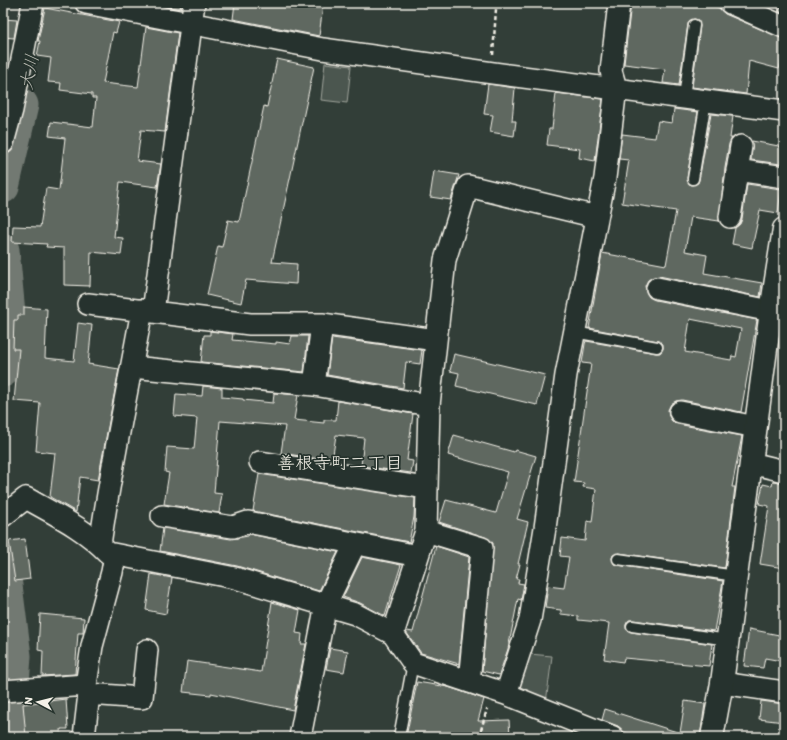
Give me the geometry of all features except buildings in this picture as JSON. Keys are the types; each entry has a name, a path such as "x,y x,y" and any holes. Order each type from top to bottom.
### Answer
{"street":[{"path":"3,143 12,110 33,3"},
{"path":"86,3 323,49 784,111"},
{"path":"84,737 92,646 112,572 108,550 110,479 132,367 148,311 194,3"},
{"path":"501,692 530,620 545,528 566,375 605,178 616,88 611,71 619,3"},
{"path":"730,3 784,27"},
{"path":"730,217 740,146"},
{"path":"737,170 784,177"},
{"path":"393,634 426,530 429,404 445,260 468,186 597,217"},
{"path":"712,737 722,683 771,311 784,229"},
{"path":"657,288 771,311"},
{"path":"88,304 250,324 322,324 436,340"},
{"path":"314,386 322,324"},
{"path":"132,367 314,386 429,404"},
{"path":"680,412 756,427"},
{"path":"260,462 428,488"},
{"path":"751,464 784,470"},
{"path":"3,516 26,498 77,528 108,550 235,578 326,604 355,614 393,634 413,663 501,692 613,737"},
{"path":"162,516 233,527 248,522 418,556"},
{"path":"426,530 482,548 469,682"},
{"path":"300,737 326,604 355,544"},
{"path":"3,691 62,685 142,698 147,650"},
{"path":"722,683 784,692"}],"lane":[{"path":"684,98 694,25"},
{"path":"693,179 706,100"},
{"path":"574,332 657,347"},
{"path":"618,559 736,576"},
{"path":"632,626 728,640"},
{"path":"399,737 413,663"}],"path":[{"path":"493,73 496,9"},
{"path":"479,737 488,706 501,692"}],"shaded area":[{"path":"325,63 351,66 347,103 321,100"},
{"path":"529,654 552,656 546,703 516,690"}],"waterway":[{"name":"大川","path":"3,187 22,105"},
{"name":"大川","path":"3,250 9,313 3,371"},
{"name":"大川","path":"3,562 15,656 9,737"}],"district":[{"name":"善根寺町二丁目","path":"340,463"}]}
